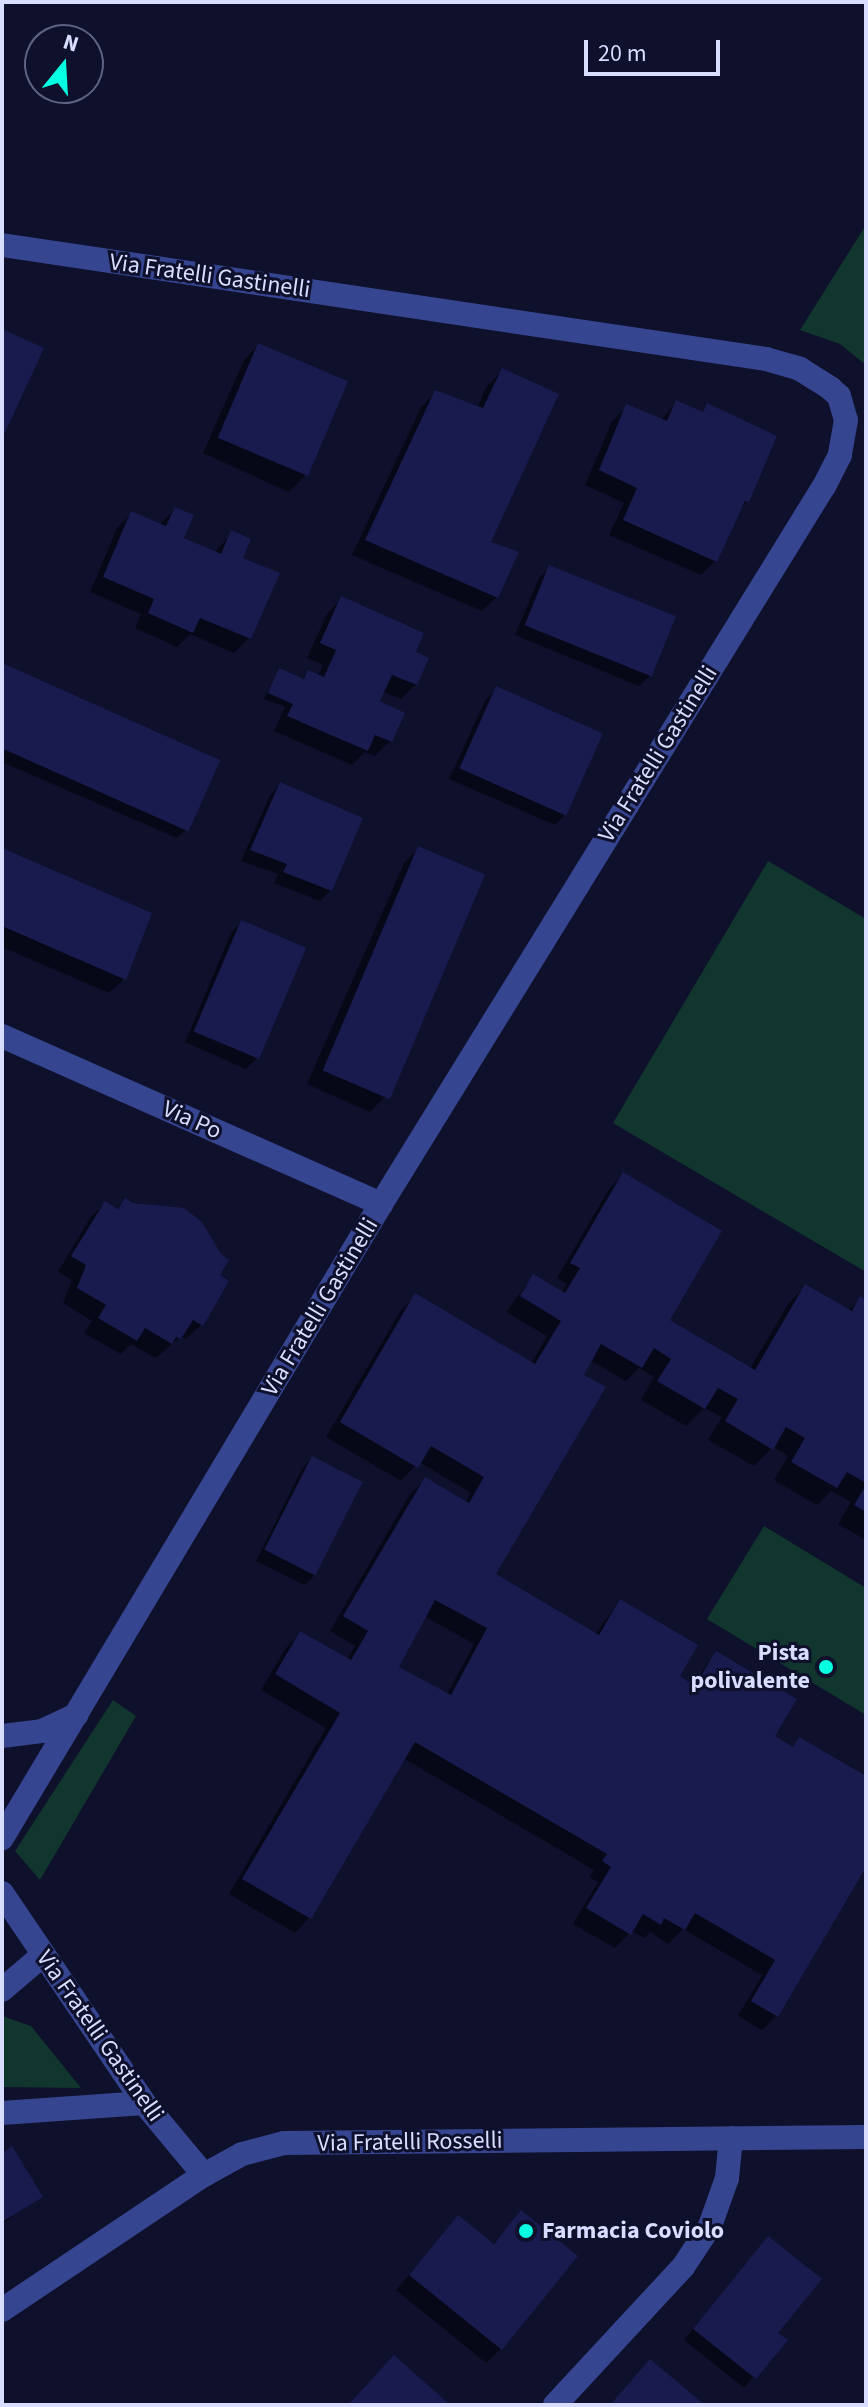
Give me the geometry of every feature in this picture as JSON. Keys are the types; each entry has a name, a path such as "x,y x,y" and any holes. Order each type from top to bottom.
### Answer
{"street":[{"name":"Via Fratelli Gastinelli","path":"2,245 766,359 811,374 839,396 846,420 844,443 824,486 381,1204 2,1838"},
{"name":"Via Po","path":"2,1036 381,1204"},
{"path":"2,1736 42,1731 76,1715"},
{"name":"Via Fratelli Gastinelli","path":"2,1893 144,2103 204,2175"},
{"path":"2,1990 43,1955"},
{"path":"2,2113 144,2103"},
{"name":"Via Fratelli Rosselli","path":"2,2310 204,2175 242,2154 284,2143 866,2137"},
{"path":"555,2405 683,2267 710,2226 727,2178 731,2138"}],"green space":[{"path":"866,225 866,365 840,344 800,330"},
{"path":"768,861 866,919 866,1272 613,1123"},
{"name":"Pista polivalente","path":"764,1526 866,1588 866,1715 707,1619"},
{"path":"113,1700 136,1716 40,1880 15,1851"},
{"path":"2,2016 31,2026 81,2088 2,2087"}],"building":[{"path":"2,329 44,348 2,439"},
{"path":"258,343 348,381 308,476 218,438"},
{"path":"502,368 559,394 491,542 519,552 498,598 365,540 435,390 483,408"},
{"path":"676,400 703,412 707,403 777,436 749,502 745,501 717,562 623,520 637,488 599,470 626,404 667,421"},
{"path":"175,507 194,515 184,538 221,554 231,530 251,539 243,558 280,573 251,639 200,618 193,633 148,613 154,599 103,577 131,511 166,526"},
{"path":"549,565 676,616 652,677 525,625"},
{"path":"341,596 424,633 416,652 429,658 417,685 392,675 380,701 405,713 392,742 375,735 368,751 287,716 293,704 268,693 279,668 304,679 308,670 324,677 336,650 320,643"},
{"path":"2,663 220,760 189,831 2,748"},
{"path":"496,686 603,734 566,816 459,768"},
{"path":"280,782 363,818 332,891 283,872 287,864 250,850"},
{"path":"418,846 485,875 390,1099 323,1071"},
{"path":"2,848 152,913 126,980 2,926"},
{"path":"241,920 306,948 259,1059 194,1031"},
{"path":"623,1172 722,1231 670,1320 755,1370 805,1284 852,1311 860,1296 866,1300 866,1483 847,1472 837,1488 791,1462 805,1438 786,1427 773,1450 725,1421 738,1399 718,1388 705,1409 657,1381 671,1359 654,1348 642,1368 601,1344 584,1375 606,1387 496,1574 599,1635 620,1599 698,1645 680,1676 695,1686 716,1651 797,1699 775,1736 793,1747 799,1737 866,1776 866,1867 778,2017 751,2001 775,1960 695,1913 685,1930 664,1918 661,1925 643,1914 631,1935 586,1908 611,1867 602,1861 607,1854 415,1742 311,1919 242,1879 340,1713 275,1674 300,1631 351,1660 368,1631 343,1616 425,1477 469,1503 484,1477 431,1446 418,1468 340,1422 415,1293 535,1364 561,1321 520,1296 533,1274 565,1293 580,1268 570,1263","holes":["435,1600 487,1628 451,1695 399,1667"]},
{"path":"125,1198 133,1203 184,1208 202,1222 221,1254 229,1260 220,1275 229,1281 203,1326 193,1320 181,1339 176,1337 172,1344 145,1328 137,1341 98,1318 106,1305 77,1288 86,1265 71,1256 105,1201 118,1209"},
{"path":"312,1456 363,1482 315,1575 264,1550"},
{"path":"866,1485 866,1512 854,1505"},
{"path":"12,2146 43,2197 2,2222 2,2153"},
{"path":"521,2210 578,2256 502,2350 409,2275 458,2215 494,2244"},
{"path":"768,2236 822,2279 778,2333 788,2340 756,2379 693,2329"},
{"path":"394,2355 448,2403 348,2405"},
{"path":"650,2359 705,2405 610,2405"}],"place":[{"name":"Pista polivalente","path":"826,1667"},
{"name":"Farmacia Coviolo","path":"526,2231"}]}
